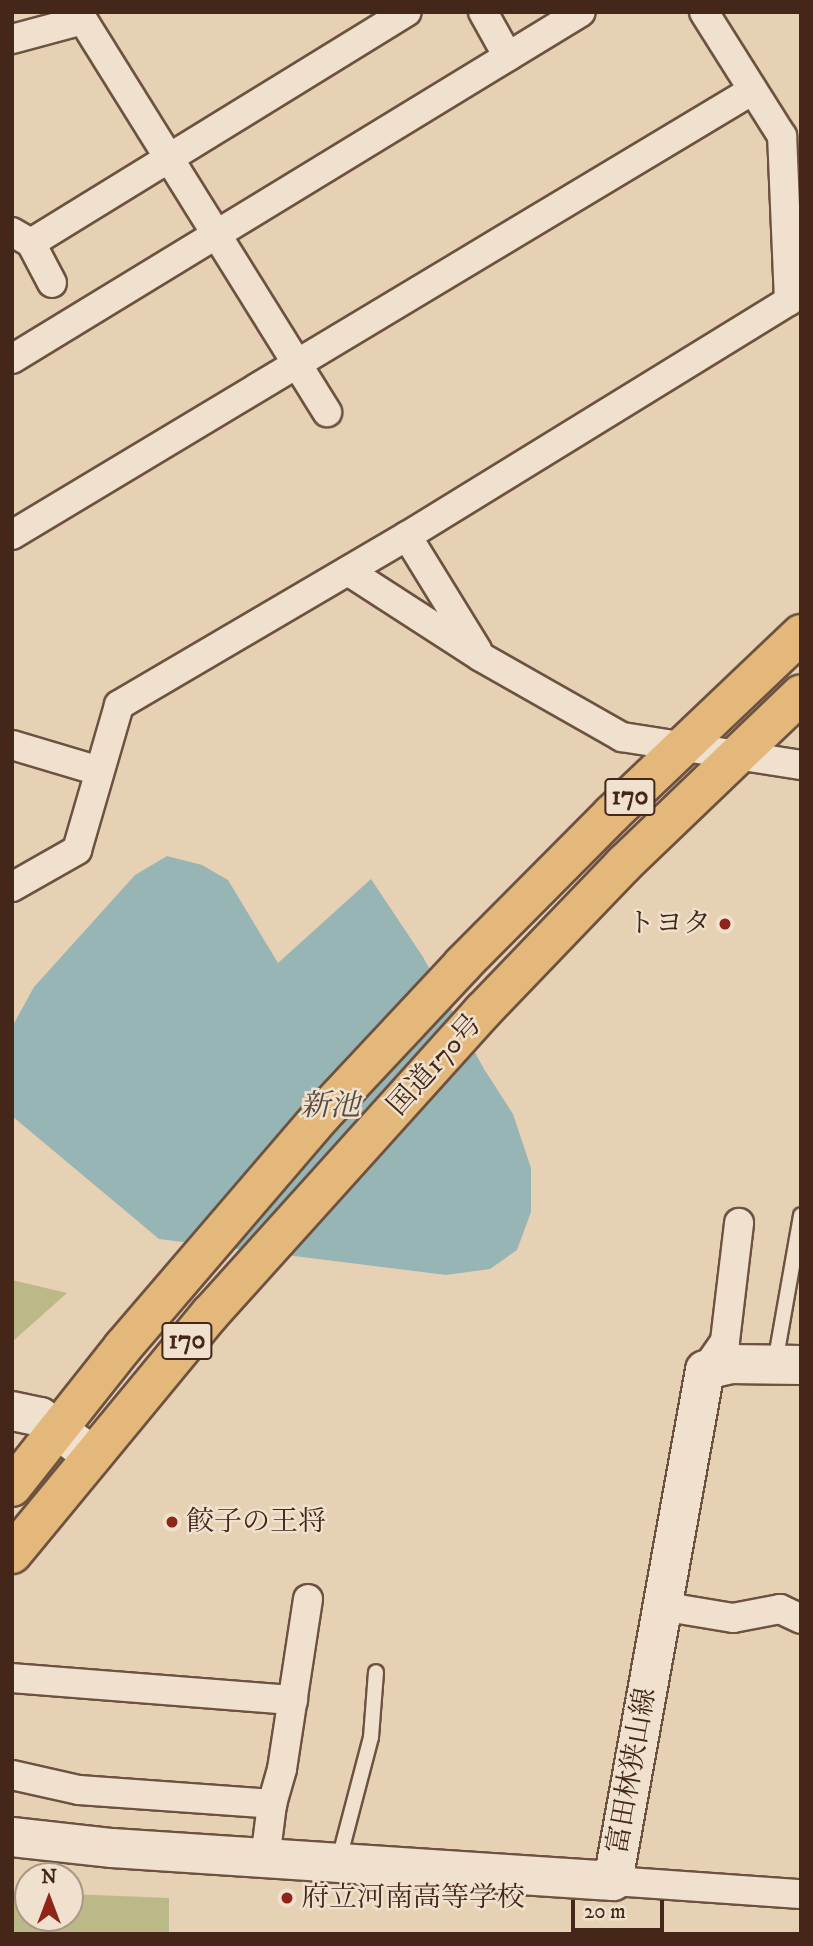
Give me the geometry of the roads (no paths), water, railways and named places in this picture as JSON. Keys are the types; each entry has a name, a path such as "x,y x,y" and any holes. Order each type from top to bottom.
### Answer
{"highway":[{"name":"国道170号","path":"12,1487 123,1347 321,1116 463,964 683,746 801,634"},
{"name":"国道170号","path":"12,1554 210,1314 483,1011 615,873 801,694"}],"main road":[{"path":"705,1370 730,1364 788,1365"},
{"name":"富田林狭山線","path":"18,1844 613,1881 705,1370"},
{"path":"12,1411 40,1417 58,1427 92,1455"}],"street":[{"path":"52,283 21,238 169,158 407,12"},
{"path":"483,12 508,57"},
{"path":"12,359 581,12"},
{"path":"12,887 77,849 119,705 407,536 789,301 782,136 704,12"},
{"path":"12,39 83,20 327,412"},
{"path":"12,535 752,90"},
{"path":"407,536 481,657"},
{"path":"348,571 481,657 622,737 801,765"},
{"path":"12,745 99,771"},
{"path":"705,1370 725,1341 739,1223"},
{"path":"265,1859 272,1804 282,1769 307,1599"},
{"path":"661,1606 733,1618 780,1609 801,1619"},
{"path":"12,1678 293,1700"},
{"path":"12,1775 79,1790 272,1804"},
{"path":"613,1881 801,1894"}],"lane":[{"path":"788,1365 801,1215"},
{"path":"337,1864 371,1737 376,1672"}],"water":[{"name":"新池","path":"167,856 202,865 228,880 278,963 371,879 423,957 484,1069 513,1114 531,1168 531,1212 517,1250 490,1269 446,1275 159,1239 12,1116 12,1027 34,987 135,875"}],"place":[{"name":"トヨタ","path":"725,924"},
{"name":"餃子の王将","path":"172,1522"},
{"name":"府立河南高等学校","path":"287,1898"}]}
